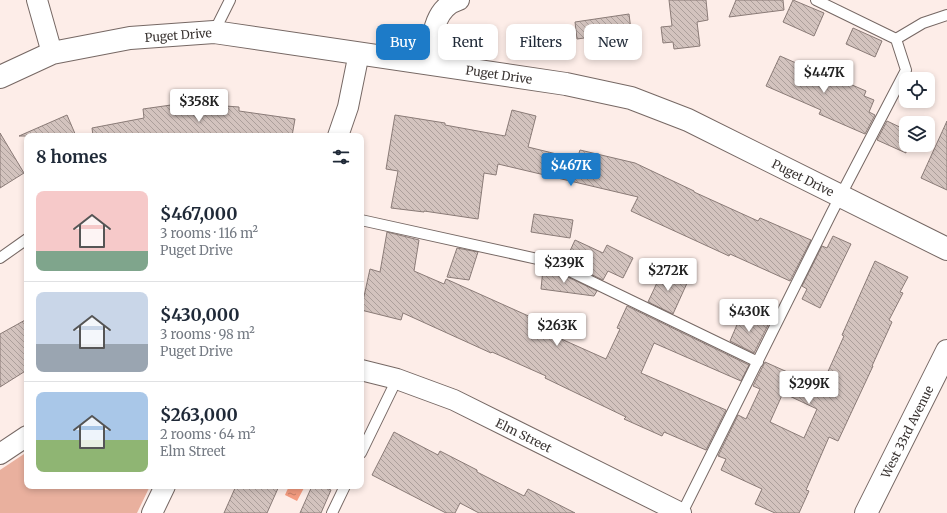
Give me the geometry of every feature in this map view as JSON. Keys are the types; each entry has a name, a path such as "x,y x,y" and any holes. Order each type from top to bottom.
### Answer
{"street":[{"path":"37,0 52,53"},
{"path":"428,64 435,25 439,15 446,7 459,0"},
{"name":"Puget Drive","path":"0,77 52,53 130,38 214,32 566,84 631,98 688,120 947,249"},
{"path":"339,133 348,107 359,53"},
{"name":"West 33rd Avenue","path":"866,513 947,351"},
{"name":"Elm Street","path":"364,371 397,379 454,400 682,513"},
{"path":"0,454 24,438"},
{"path":"152,513 164,489"}],"lane":[{"path":"214,32 230,0"},
{"path":"682,513 841,195 906,70 896,39 816,0"},
{"path":"896,39 923,23 947,15"},
{"path":"364,221 551,262 758,362"},
{"path":"0,258 24,241"},
{"path":"364,448 397,379"},
{"path":"332,513 344,489"}],"shaded area":[{"path":"24,454 24,489 149,489 137,513 0,513 0,470"}],"water":[{"path":"288,489 303,489 297,501 285,495"}],"building":[{"path":"669,0 706,0 708,20 697,22 700,46 674,49 673,42 663,43 661,27 672,26"},
{"path":"736,0 783,0 784,10 729,17"},
{"path":"793,0 824,13 814,36 783,22"},
{"path":"629,14 630,24 584,24 584,38 577,39 575,22"},
{"path":"853,28 882,41 875,57 846,44"},
{"path":"780,56 835,80 836,78 866,91 864,96 874,100 869,112 875,115 865,134 819,114 821,110 766,86"},
{"path":"185,103 239,107 239,111 295,119 293,133 93,133 92,128 144,118 143,109"},
{"path":"512,110 536,116 528,147 577,159 580,150 635,163 758,221 760,218 811,240 790,281 730,254 729,256 631,211 638,197 498,164 496,175 484,173 478,219 391,208 398,171 386,169 395,115 445,123 445,125 505,136"},
{"path":"67,115 75,133 26,133"},
{"path":"887,121 899,127 899,150 877,140"},
{"path":"947,121 947,190 921,178 933,152 935,152 935,147"},
{"path":"0,133 24,173 0,188"},
{"path":"534,214 573,220 570,238 531,232"},
{"path":"387,232 419,240 414,271 444,284 446,279 553,327 550,334 606,359 620,329 617,328 627,306 749,365 741,381 654,343 641,373 726,410 706,450 664,432 662,436 624,419 626,417 545,378 546,376 403,313 401,320 364,311 364,296 370,269 380,272"},
{"path":"833,236 851,244 820,308 802,299 807,289 802,286 822,246 827,248"},
{"path":"575,240 603,253 607,245 633,258 623,278 608,271 603,280 565,262"},
{"path":"457,248 478,252 469,280 447,277"},
{"path":"875,261 908,277 900,292 903,293 889,320 892,322 873,366 838,441 829,437 806,490 809,491 799,513 775,513 755,504 762,489 721,470 726,459 718,456 738,415 746,419 760,389 753,386 765,362 821,387 844,336 842,335","holes":["783,393 817,409 804,438 770,422"]},
{"path":"543,269 553,270 597,291 594,296 541,289"},
{"path":"663,270 688,281 673,314 648,302"},
{"path":"742,313 768,325 754,353 730,341"},
{"path":"24,321 24,372 0,387 0,334"},
{"path":"394,432 438,455 440,451 524,496 528,489 575,513 479,513 460,503 455,513 446,513 372,475"},
{"path":"235,489 278,489 267,513 224,513"},
{"path":"311,489 331,490 321,513 300,513"}]}
